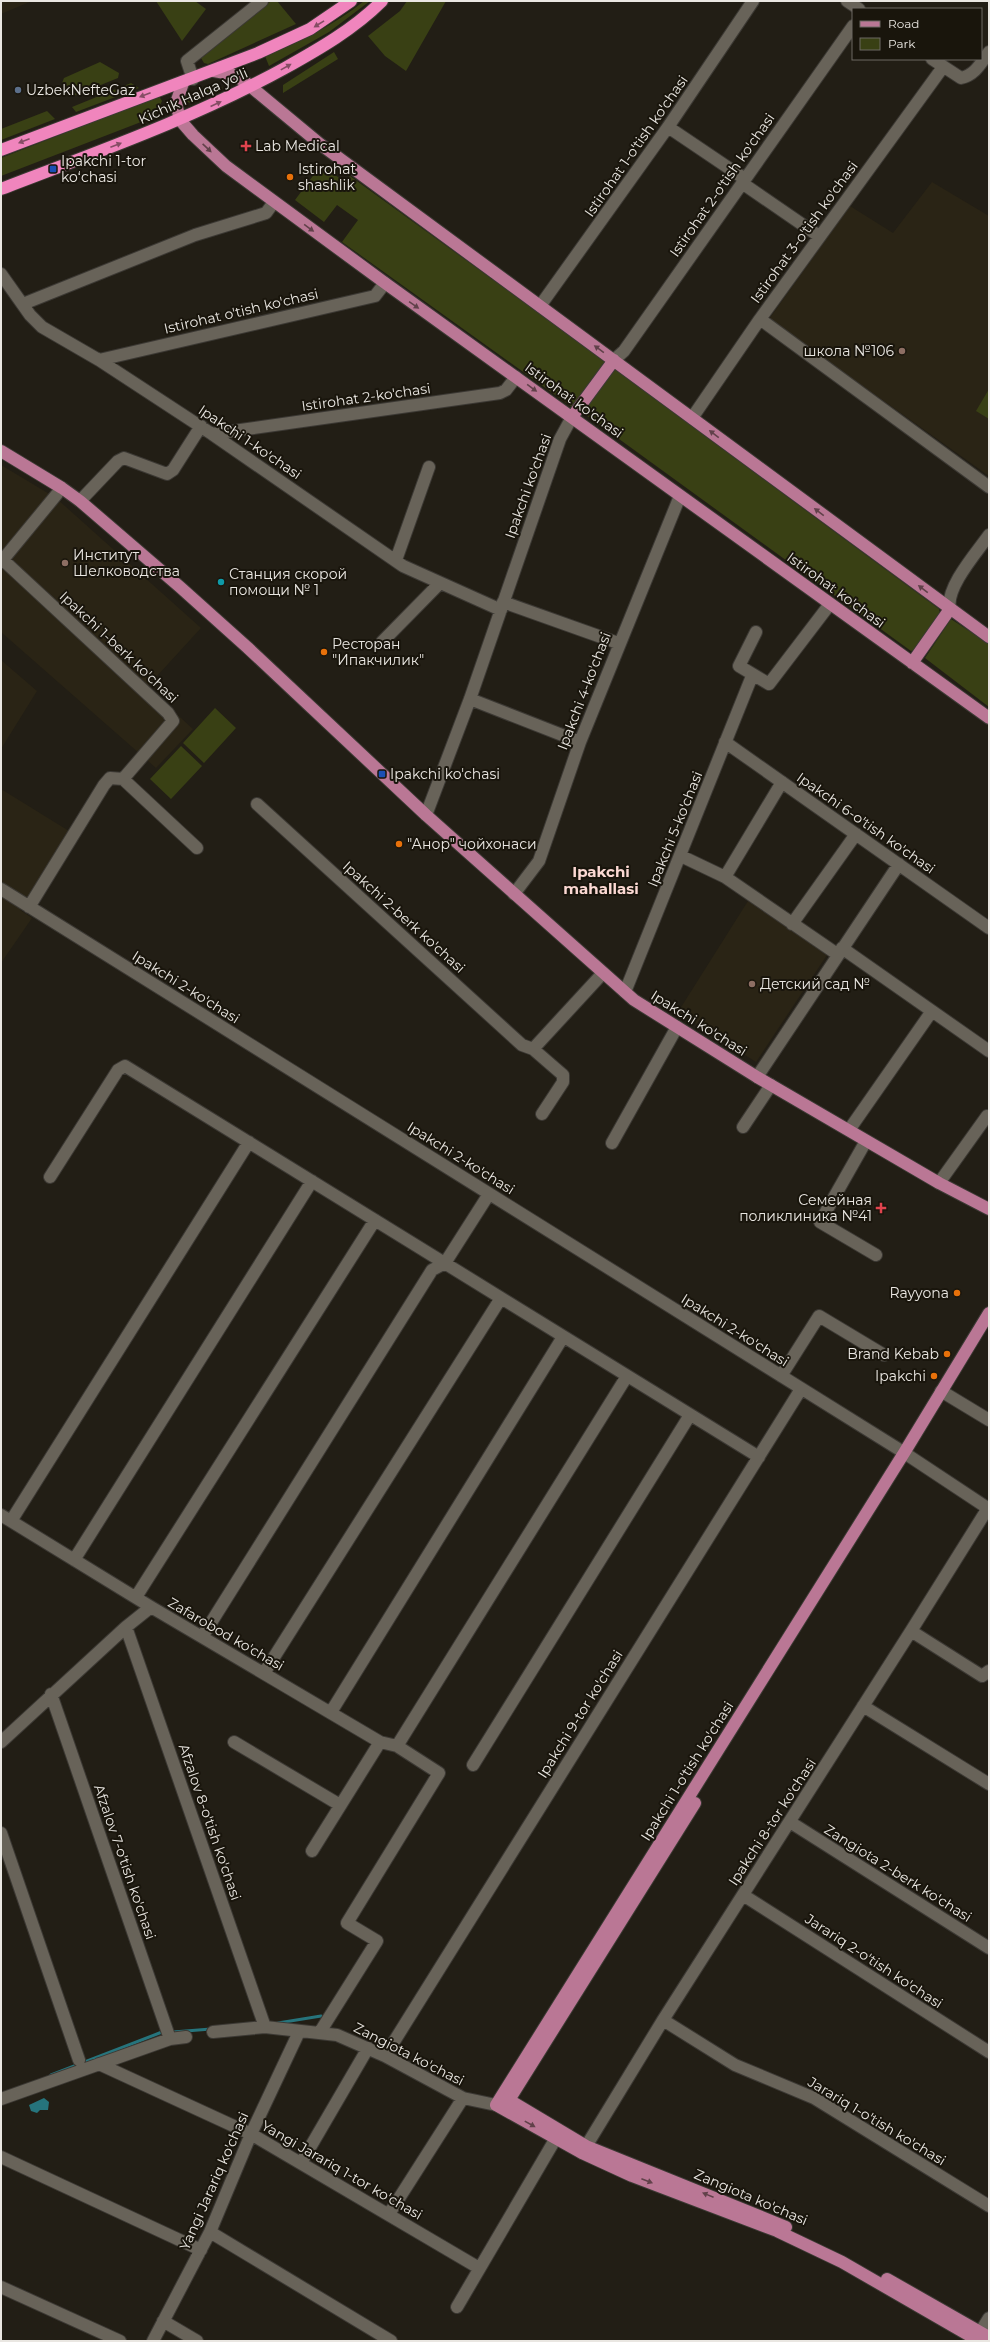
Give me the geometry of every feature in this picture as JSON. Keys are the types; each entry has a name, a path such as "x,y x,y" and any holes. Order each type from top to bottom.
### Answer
{"highway":[{"name":"Kichik Halqa yo'li","path":"1,150 158,90 214,71 310,29 350,1"},
{"name":"Kichik Halqa yo'li","path":"1,189 180,120 252,87 334,39 382,1"}],"main road":[{"path":"214,71 236,76 252,87 271,105 320,144 989,637"},
{"path":"180,120 176,103 188,81"},
{"name":"Istirohat ko'chasi","path":"180,120 193,135 226,166 274,202 384,283 989,718"},
{"path":"572,417 614,360"},
{"name":"Ipakchi ko'chasi","path":"1,451 62,488 80,501 248,648 426,815 625,992 677,1027 757,1077 939,1183 989,1209"},
{"path":"912,663 950,609"},
{"path":"908,1455 945,1393 989,1313"},
{"path":"945,1393 989,1327"},
{"name":"Ipakchi 1-o'tish ko'chasi","path":"509,2100 908,1455"},
{"name":"Ipakchi 1-o'tish ko'chasi","path":"496,2105 908,1455"},
{"name":"Zangiota ko'chasi","path":"509,2100 584,2149"},
{"name":"Zangiota ko'chasi","path":"496,2105 556,2138 777,2222 846,2255 981,2337"}],"street":[{"path":"188,81 187,61 262,1"},
{"name":"Istirohat 1-o'tish ko'chasi","path":"540,306 668,127 753,1"},
{"path":"847,1 857,8"},
{"name":"Istirohat 2-o'tish ko'chasi","path":"614,360 624,351 852,27"},
{"path":"933,60 961,78 969,76 989,52"},
{"name":"Istirohat 3-o'tish ko'chasi","path":"692,418 819,236 943,67"},
{"path":"668,127 819,236"},
{"path":"23,304 195,235 266,213 274,202"},
{"name":"Ipakchi 1-ko'chasi","path":"1,274 42,327 98,360 201,426 418,574 439,584 502,606 618,643"},
{"name":"Istirohat o'tish ko'chasi","path":"98,360 375,296 384,283"},
{"path":"760,319 989,486"},
{"name":"Istirohat 2-ko'chasi","path":"212,434 500,393 506,390 516,377"},
{"name":"Ipakchi ko'chasi","path":"426,815 470,699 560,439 572,417"},
{"path":"80,501 118,461 124,458 167,474 173,470 201,426"},
{"path":"396,560 429,467"},
{"path":"2,561 57,494"},
{"name":"Ipakchi 4-ko'chasi","path":"514,894 539,861 580,742 618,643 680,496"},
{"path":"950,609 949,599 955,586 989,535"},
{"name":"Ipakchi 1-berk ko'chasi","path":"2,561 172,717 171,725 123,779"},
{"path":"382,642 439,584"},
{"path":"756,632 739,666 752,676 769,684 830,604"},
{"name":"Ipakchi 5-ko'chasi","path":"625,992 681,856 752,676"},
{"path":"470,699 580,742"},
{"name":"Ipakchi 6-o'tish ko'chasi","path":"725,742 989,928"},
{"path":"29,907 104,785 110,778 123,779 198,848"},
{"path":"725,878 782,782"},
{"name":"Ipakchi 2-berk ko'chasi","path":"257,804 522,1045 533,1049 563,1075 564,1079 542,1114"},
{"path":"792,924 856,834"},
{"path":"681,856 725,878 792,924 839,951 932,1011 989,1051"},
{"path":"757,1077 839,951 899,864"},
{"name":"Ipakchi 2-ko'chasi","path":"1,889 908,1455 988,1509"},
{"path":"533,1049 603,973"},
{"path":"849,1130 932,1011"},
{"path":"612,1143 677,1027"},
{"path":"50,1177 121,1067 130,1068 759,1457"},
{"path":"743,1127 771,1085"},
{"path":"939,1183 987,1116"},
{"path":"866,1141 820,1222 876,1255"},
{"path":"151,1607 6,1518 249,1142"},
{"path":"74,1560 312,1181"},
{"path":"202,1637 432,1270 445,1264 489,1194"},
{"path":"136,1597 375,1220"},
{"path":"264,1673 501,1298"},
{"path":"781,1376 819,1316 884,1355"},
{"path":"331,1712 563,1337"},
{"path":"397,1746 627,1376"},
{"name":"Ipakchi 9-tor ko'chasi","path":"385,2056 802,1389"},
{"path":"945,1393 989,1420"},
{"path":"473,1765 690,1415"},
{"name":"Ipakchi 8-tor ko'chasi","path":"584,2149 663,2020 988,1509"},
{"name":"Zafarobod ko'chasi","path":"1,1742 51,1694 126,1627 151,1607 380,1742 397,1746 439,1773 347,1923 377,1941 320,2032"},
{"name":"Afzalov 8-o'tish ko'chasi","path":"126,1627 265,2027"},
{"path":"911,1632 982,1676 989,1671"},
{"name":"Afzalov 7-o'tish ko'chasi","path":"51,1694 170,2039"},
{"path":"863,1706 989,1784"},
{"path":"234,1742 340,1806"},
{"path":"312,1851 380,1742"},
{"name":"Zangiota 2-berk ko'chasi","path":"790,1822 989,1948"},
{"path":"1,1833 79,2060"},
{"name":"Jarariq 2-o'tish ko'chasi","path":"743,1895 989,2052"},
{"name":"Jarariq 1-o'tish ko'chasi","path":"663,2020 735,2065 814,2098 989,2206"},
{"name":"Zangiota ko'chasi","path":"213,2032 265,2027 299,2032 320,2032 337,2035 385,2056 464,2098 496,2105"},
{"name":"Yangi Jarariq ko'chasi","path":"153,2341 210,2232 251,2134 299,2032"},
{"path":"1,2099 170,2039 186,2037"},
{"path":"301,2163 368,2048"},
{"name":"Yangi Jarariq 1-tor ko'chasi","path":"99,2064 251,2134 390,2214 479,2268"},
{"path":"390,2214 464,2098"},
{"path":"496,2105 509,2100"},
{"path":"456,2307 556,2138"},
{"path":"1,2157 201,2250"},
{"path":"210,2232 391,2341"},
{"path":"1,2287 120,2341"},
{"path":"981,2337 989,2318"},
{"path":"163,2320 197,2341"}],"shaded area":[{"path":"1,1 32,1 1,14"},
{"name":"школа №106","path":"932,182 989,216 989,476 769,319 850,206 893,233"},
{"name":"Институт Шелководства","path":"1,465 56,498 201,628 147,687 193,729 156,768 1,632"},
{"path":"1,660 37,691 1,749"},
{"path":"1,789 69,831 20,910 32,918 1,963"},
{"name":"Детский сад №","path":"748,901 827,955 756,1062 678,1012"}],"green space":[{"path":"156,1 195,1 206,9 182,41"},
{"path":"271,1 277,1 296,24 208,64 204,63 201,58 203,54"},
{"path":"364,1 370,1 329,32 269,66 265,56 316,32 341,18"},
{"path":"407,1 446,1 406,71 385,56 368,36 400,11"},
{"path":"334,52 338,59 283,93 283,85"},
{"path":"100,62 119,73 118,78 71,97 66,94 62,83 64,78"},
{"path":"131,83 139,88 76,112 72,107"},
{"path":"215,84 223,88 190,103 186,101 187,95"},
{"path":"159,96 162,101 154,117 1,176 1,158"},
{"path":"47,111 55,119 1,140 1,129"},
{"path":"321,165 345,182 350,176 605,361 606,363 572,407 342,242 358,220 337,205 324,222 295,200"},
{"path":"613,370 616,370 939,609 940,614 915,650 911,651 586,415 586,408"},
{"path":"989,389 989,419 976,411"},
{"path":"951,619 989,644 989,707 925,658"},
{"path":"215,708 236,728 204,763 183,743"},
{"path":"181,746 202,766 171,799 150,779"}],"water":[{"path":"44,2098 49,2102 48,2110 40,2110 37,2113 31,2111 29,2105"}],"waterway":[{"path":"278,2023 321,2016"},
{"path":"173,2032 211,2029"},
{"path":"51,2075 162,2032"}],"place":[{"name":"UzbekNefteGaz","path":"18,90"},
{"name":"Lab Medical","path":"246,146"},
{"name":"Ipakchi 1-tor koʻchasi","path":"53,169"},
{"name":"Istirohat shashlik","path":"290,177"},
{"name":"школа №106","path":"902,351"},
{"name":"Институт Шелководства","path":"65,563"},
{"name":"Станция скорой помощи № 1","path":"221,582"},
{"name":"Ресторан \"Ипакчилик\"","path":"324,652"},
{"name":"Ipakchi ko'chasi","path":"382,774"},
{"name":"\"Анор\" чойхонаси","path":"399,844"},
{"name":"Детский сад №","path":"752,984"},
{"name":"Семейная поликлиника №41","path":"881,1208"},
{"name":"Rayyona","path":"957,1293"},
{"name":"Brand Kebab","path":"947,1354"},
{"name":"Ipakchi","path":"934,1376"}],"district":[{"name":"Ipakchi mahallasi","path":"601,880"}]}
